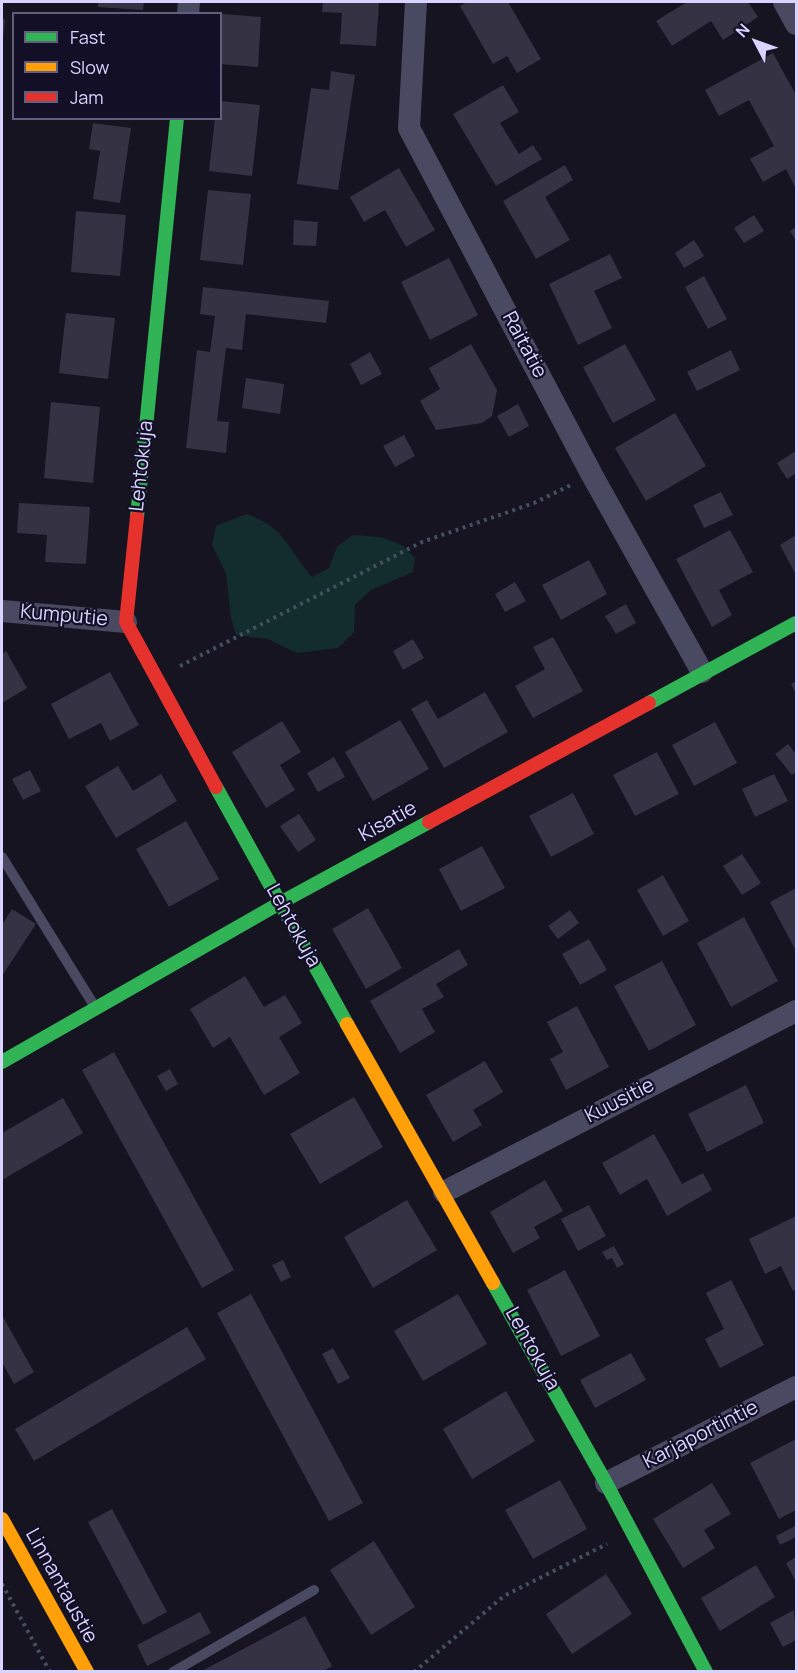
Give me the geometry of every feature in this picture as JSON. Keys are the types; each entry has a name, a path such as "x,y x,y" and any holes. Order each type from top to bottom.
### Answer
{"street":[{"name":"Raitatie","path":"416,2 409,128 592,475 702,672"},
{"path":"784,2 796,24"},
{"name":"Lehtokuja","path":"177,120 126,622 280,903 606,1483 630,1533 706,1671"},
{"name":"Kumputie","path":"2,611 126,622"},
{"name":"Kisatie","path":"2,1062 280,903 796,623"},
{"name":"Kuusitie","path":"444,1192 796,1011"},
{"name":"Karjaportintie","path":"606,1483 796,1387"},
{"name":"Linnantaustie","path":"2,1519 87,1671"}],"lane":[{"path":"2,857 95,1007"},
{"path":"173,1671 314,1590"}],"path":[{"path":"156,678 422,542 534,502 592,475"},
{"path":"414,1671 504,1596 630,1533"},
{"path":"2,1584 50,1671"}],"green space":[{"path":"247,514 278,533 312,577 329,568 337,547 353,535 380,537 402,545 415,558 413,572 371,590 355,605 354,632 338,648 297,653 268,639 236,635 231,618 226,573 212,545 216,526"}],"building":[{"path":"98,2 144,2 143,10 98,7"},
{"path":"323,2 379,2 376,46 340,44 342,13 322,12"},
{"path":"467,2 508,2 541,59 517,73 507,56 493,64 460,6"},
{"path":"687,2 748,2 758,17 723,40 711,21 672,46 656,21"},
{"path":"222,14 261,17 258,67 222,64"},
{"path":"2,19 5,19 3,40 2,40"},
{"path":"773,53 796,95 796,189 786,169 763,182 750,159 774,146 749,100 719,116 705,90"},
{"path":"331,71 355,75 338,190 297,184 311,88 329,90"},
{"path":"503,85 519,112 500,123 519,154 533,145 542,159 496,186 453,114"},
{"path":"222,101 260,105 252,176 209,171 215,120 222,120"},
{"path":"93,123 131,128 120,203 93,199 100,151 89,149"},
{"path":"565,165 573,180 545,197 570,240 536,259 503,201"},
{"path":"399,168 435,230 406,247 385,210 364,222 350,197"},
{"path":"208,190 251,194 243,265 200,260"},
{"path":"76,211 126,215 120,276 71,272"},
{"path":"754,215 764,231 744,243 734,228"},
{"path":"294,220 318,222 316,246 293,245"},
{"path":"796,227 796,241 790,231"},
{"path":"694,240 704,256 684,268 675,253"},
{"path":"610,254 622,278 594,291 612,328 578,345 549,284"},
{"path":"449,258 478,315 430,340 401,282"},
{"path":"704,276 727,319 708,329 685,287"},
{"path":"203,287 329,301 326,323 246,314 242,350 226,348 217,421 229,422 226,453 186,448 197,350 210,352 215,316 200,314"},
{"path":"66,313 115,318 108,379 59,373"},
{"path":"471,344 497,390 492,416 482,423 436,430 420,401 440,389 429,368"},
{"path":"625,344 656,400 613,423 583,367"},
{"path":"731,350 740,370 697,391 687,372"},
{"path":"370,352 382,374 361,385 350,364"},
{"path":"246,378 284,384 280,414 242,408"},
{"path":"51,402 100,407 93,483 44,478"},
{"path":"518,404 529,426 509,437 497,416"},
{"path":"675,413 706,466 646,501 615,448"},
{"path":"404,435 415,456 395,467 383,446"},
{"path":"796,451 796,473 787,479 777,463"},
{"path":"721,492 733,515 704,528 693,505"},
{"path":"19,503 90,507 86,564 45,562 47,535 17,533"},
{"path":"730,530 753,572 719,590 732,615 712,627 676,559"},
{"path":"796,535 796,575 780,545"},
{"path":"589,560 607,594 561,620 542,585"},
{"path":"515,582 526,601 505,612 495,594"},
{"path":"626,604 636,623 616,634 605,616"},
{"path":"553,637 583,691 533,718 515,686 545,669 533,647"},
{"path":"413,639 424,658 403,670 393,651"},
{"path":"6,651 27,688 2,703 2,654"},
{"path":"110,672 139,725 110,741 101,723 69,739 51,704"},
{"path":"796,681 796,694 791,684"},
{"path":"485,692 508,732 444,768 411,709 427,700 438,719"},
{"path":"400,720 429,769 373,801 345,752"},
{"path":"282,721 301,752 280,765 295,790 266,808 232,752"},
{"path":"715,722 737,763 694,786 672,745"},
{"path":"788,744 796,754 796,772 792,775 775,754"},
{"path":"657,752 679,794 635,816 613,775"},
{"path":"334,757 345,777 318,792 307,773"},
{"path":"118,766 133,791 161,774 177,801 116,838 85,786"},
{"path":"30,770 41,791 23,800 12,779"},
{"path":"774,774 788,801 755,817 742,789"},
{"path":"573,793 594,834 551,857 529,816"},
{"path":"299,814 316,840 298,852 280,826"},
{"path":"186,821 219,879 169,907 136,849"},
{"path":"482,846 505,888 461,911 439,869"},
{"path":"742,854 761,883 742,895 723,866"},
{"path":"663,875 689,921 663,936 637,890"},
{"path":"796,888 796,951 770,902"},
{"path":"368,908 402,968 366,989 332,929"},
{"path":"12,909 36,924 2,976 2,925"},
{"path":"570,910 579,923 558,939 548,926"},
{"path":"744,917 778,981 731,1007 697,943"},
{"path":"589,939 607,970 580,985 562,954"},
{"path":"459,949 468,965 436,984 444,997 422,1009 435,1032 400,1053 370,1001"},
{"path":"662,961 696,1025 649,1051 614,986"},
{"path":"245,976 264,1007 285,995 302,1023 279,1037 300,1073 264,1095 230,1037 213,1048 190,1009"},
{"path":"577,1006 609,1067 566,1090 550,1059 563,1052 547,1022"},
{"path":"114,1052 234,1270 202,1288 82,1070"},
{"path":"485,1061 503,1092 473,1110 482,1125 453,1142 426,1095"},
{"path":"170,1069 178,1084 166,1091 157,1076"},
{"path":"746,1085 764,1123 707,1152 688,1114"},
{"path":"354,1097 383,1147 320,1184 290,1134"},
{"path":"63,1098 83,1133 2,1180 2,1133"},
{"path":"654,1134 682,1184 703,1173 712,1190 667,1216 647,1179 620,1195 602,1163"},
{"path":"545,1180 563,1211 534,1227 540,1238 513,1253 490,1212"},
{"path":"407,1200 437,1250 373,1288 344,1237"},
{"path":"589,1205 606,1236 578,1251 561,1219"},
{"path":"796,1216 796,1289 793,1291 781,1266 765,1274 749,1239"},
{"path":"614,1246 624,1264 617,1268 612,1258 607,1260 602,1252"},
{"path":"283,1260 291,1277 281,1282 272,1265"},
{"path":"565,1270 600,1336 561,1356 527,1290"},
{"path":"731,1280 764,1345 720,1368 705,1339 724,1329 706,1293"},
{"path":"251,1294 363,1503 329,1521 217,1313"},
{"path":"458,1294 487,1344 423,1381 394,1331"},
{"path":"2,1315 34,1372 14,1384 2,1362"},
{"path":"187,1327 206,1359 34,1461 15,1429"},
{"path":"333,1348 350,1378 338,1384 322,1354"},
{"path":"631,1353 646,1380 595,1408 580,1380"},
{"path":"506,1391 535,1441 472,1479 443,1429"},
{"path":"796,1439 796,1510 779,1519 750,1463"},
{"path":"560,1480 587,1529 533,1559 505,1510"},
{"path":"712,1483 731,1514 704,1530 715,1548 683,1568 653,1519"},
{"path":"112,1509 167,1612 143,1625 88,1522"},
{"path":"795,1526 796,1537 780,1545 776,1536"},
{"path":"374,1541 415,1607 371,1635 330,1570"},
{"path":"796,1557 796,1582 786,1563"},
{"path":"756,1565 775,1597 720,1631 701,1598"},
{"path":"606,1574 632,1614 572,1654 546,1614"},
{"path":"794,1610 796,1640 783,1647 770,1623"},
{"path":"200,1612 211,1633 147,1666 137,1645"},
{"path":"305,1616 332,1666 322,1672 200,1672"}],"traffic: fast":[{"path":"137,517 177,120"},
{"path":"649,703 796,623"},
{"path":"216,787 347,1024"},
{"path":"2,1062 280,903 429,822"},
{"path":"493,1283 606,1483 706,1672"}],"traffic: slow":[{"path":"347,1024 493,1283"},
{"path":"2,1519 87,1672"}],"traffic: jam":[{"path":"137,517 126,622 216,787"},
{"path":"429,822 649,703"}]}
